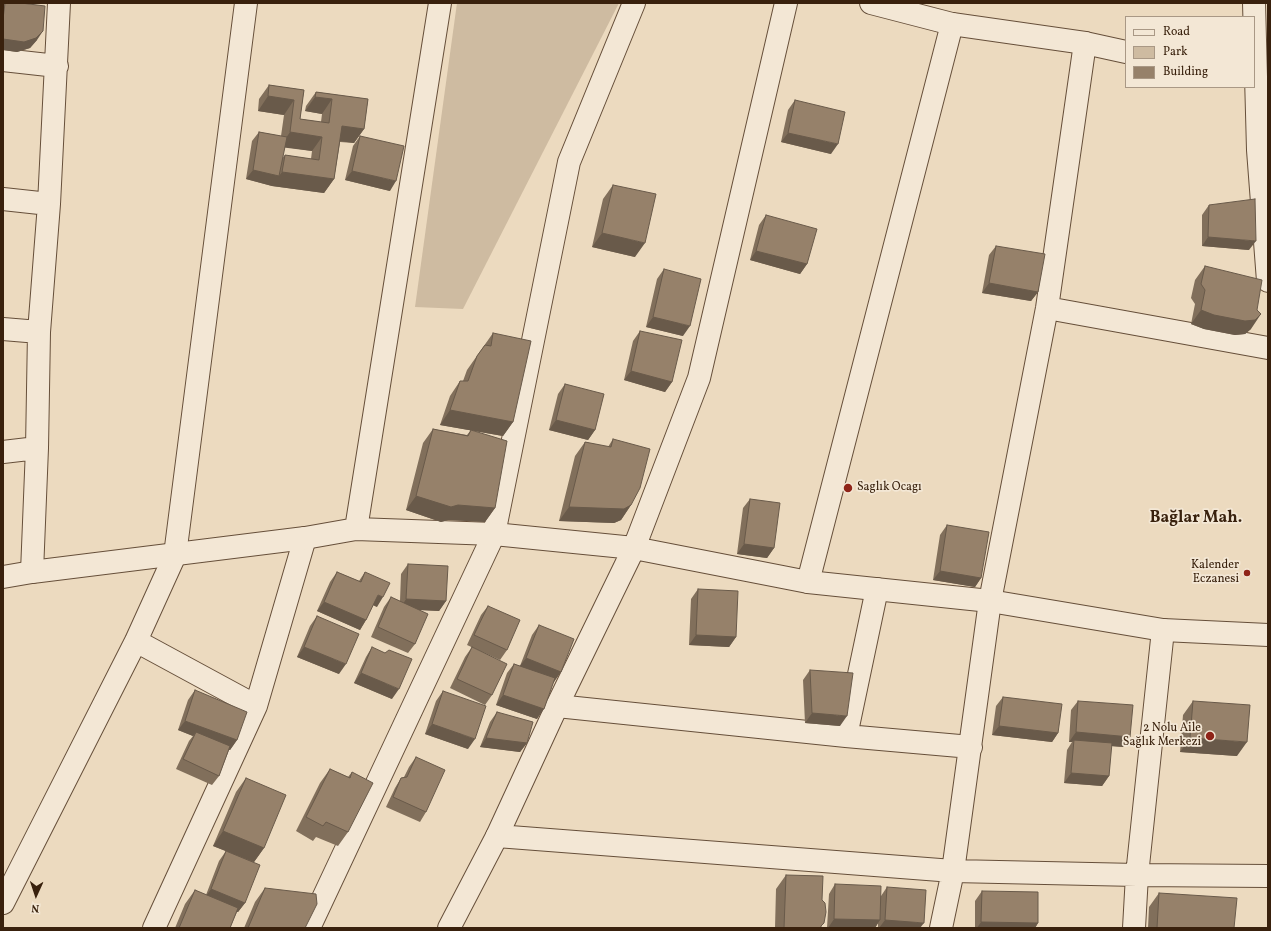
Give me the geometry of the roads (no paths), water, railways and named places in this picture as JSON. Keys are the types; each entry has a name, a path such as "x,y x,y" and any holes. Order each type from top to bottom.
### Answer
{"street":[{"path":"32,572 40,332 57,66 59,3"},
{"path":"3,903 136,641 174,555 246,3"},
{"path":"356,529 440,3"},
{"path":"309,928 494,534 569,162 634,3"},
{"path":"449,928 497,836 557,706 634,548 699,378 786,3"},
{"path":"871,3 952,24 1085,42 1125,52"},
{"path":"1254,3 1254,16"},
{"path":"808,582 952,24"},
{"path":"941,928 954,871 990,601 1047,308 1085,42"},
{"path":"3,60 57,66"},
{"path":"1255,81 1263,150 1268,281"},
{"path":"3,199 49,204"},
{"path":"1047,308 1268,348"},
{"path":"3,330 40,332"},
{"path":"3,452 37,448"},
{"path":"3,577 32,572 305,538 356,529 494,534 634,548 808,582 990,601 1163,630 1268,635"},
{"path":"154,928 256,706 305,538"},
{"path":"846,736 877,589"},
{"path":"1134,928 1137,875 1163,630"},
{"path":"136,641 256,706"},
{"path":"557,706 846,736 971,747"},
{"path":"497,836 954,871 1268,876"}],"place":[{"name":"Saglık Ocagı","path":"848,488"},
{"name":"Kalender Eczanesi","path":"1247,573"},
{"name":"2 Nolu Aile Sağlık Merkezi","path":"1210,736"}],"district":[{"name":"Bağlar Mah.","path":"1196,519"}]}
